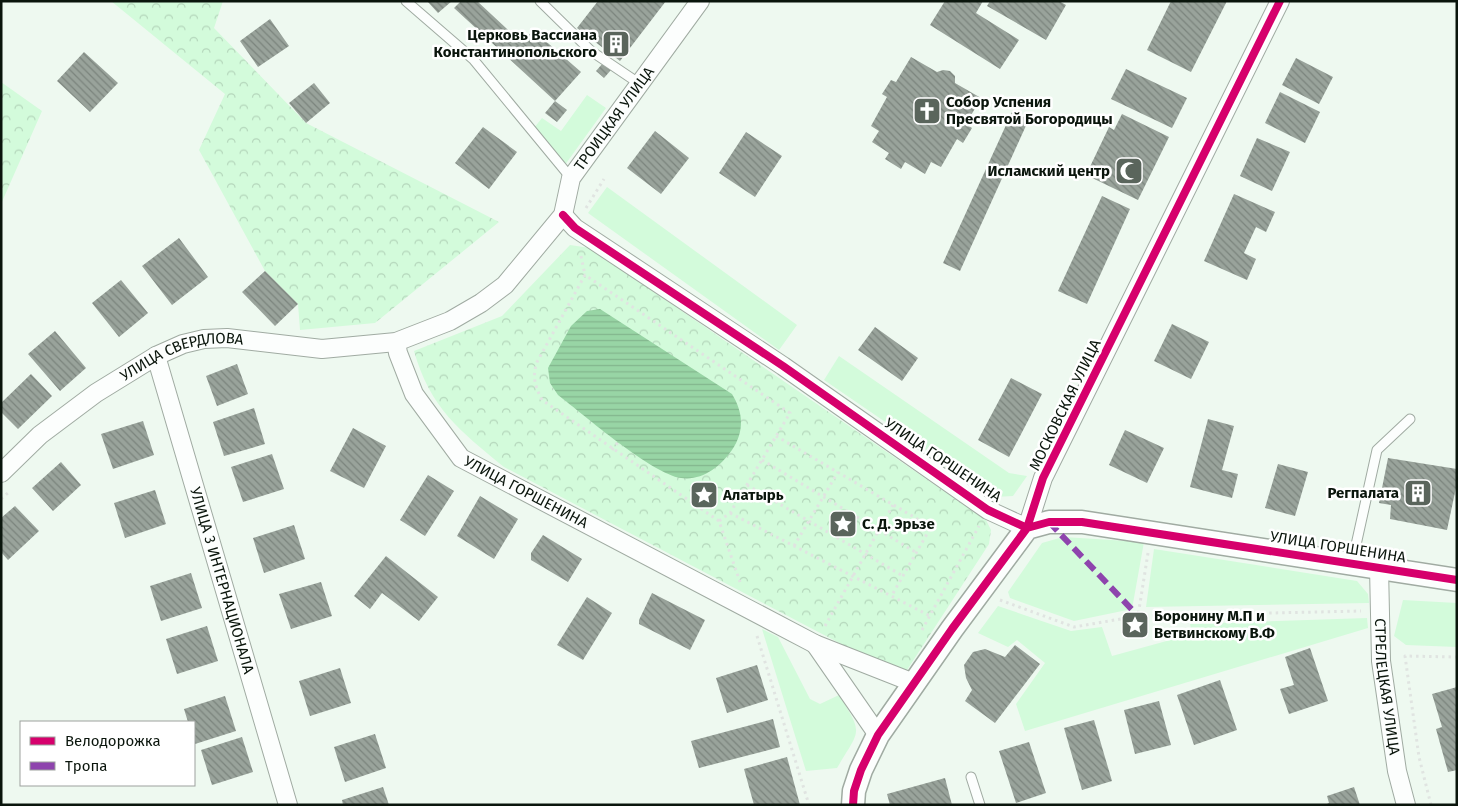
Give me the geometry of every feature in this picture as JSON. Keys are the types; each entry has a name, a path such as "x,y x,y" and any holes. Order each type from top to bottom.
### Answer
{"street":[{"name":"ТРОИЦКАЯ УЛИЦА","path":"396,342 450,321 481,303 505,285 563,215 571,178 700,1"},
{"name":"МОСКОВСКАЯ УЛИЦА","path":"853,805 854,791 861,770 878,735 1027,528 1043,478 1280,1"},
{"name":"УЛИЦА ГОРШЕНИНА","path":"563,215 575,228 783,366 988,510 1027,528 1049,522 1082,522 1457,580"},
{"name":"УЛИЦА СВЕРДЛОВА","path":"1,473 40,436 96,393 156,356 183,344 204,339 227,338 322,349 396,342"},
{"name":"УЛИЦА ГОРШЕНИНА","path":"396,342 398,353 414,394 461,458 815,644 914,683"},
{"name":"УЛИЦА 3 ИНТЕРНАЦИОНАЛА","path":"156,356 288,805"},
{"name":"СТРЕЛЕЦКАЯ УЛИЦА","path":"1379,567 1381,660 1398,771 1406,805"},
{"name":"УЛИЦА ГОРШЕНИНА","path":"815,644 878,735"}],"lane":[{"path":"406,1 473,59 571,178"},
{"path":"540,1 591,51 640,84"},
{"path":"1352,563 1377,450 1410,419"},
{"path":"971,777 980,805"}],"path":[{"path":"719,521 730,514 790,413 585,275 537,362 533,374 542,400 612,450 719,521 809,805"},
{"path":"776,436 931,527 892,595"},
{"path":"612,450 618,442"},
{"path":"762,460 917,553"},
{"path":"794,546 838,472"},
{"path":"747,485 903,576"},
{"path":"815,644 894,505"},
{"path":"921,631 988,510"},
{"path":"730,514 930,616"},
{"path":"1138,616 1152,533"},
{"path":"994,598 1074,627 1138,616 1379,611"},
{"path":"1431,805 1419,757 1404,656 1457,657"}],"green space":[{"path":"111,1 223,1 214,28 306,123 499,222 375,323 300,330 298,304 265,271 199,150 225,94"},
{"path":"1,82 42,111 1,204"},
{"path":"587,95 606,108 562,169 530,133 542,118 561,131"},
{"path":"607,187 797,325 779,350 588,213"},
{"path":"570,245 590,248 986,520 991,530 989,544 907,670 868,658 504,467 460,430 448,417 429,388 414,351 502,316"},
{"path":"839,356 1009,473 1027,476 1013,496 995,497 824,380"},
{"path":"1063,537 1144,542 1132,609 1074,621 1010,598 1008,592 1042,543"},
{"path":"1154,549 1357,581 1368,594 1369,603 1146,607"},
{"path":"1403,600 1457,603 1457,647 1406,645 1394,636"},
{"path":"998,606 1071,631 1102,627 1112,656 1192,634 1190,624 1367,618 1368,628 1025,731 1016,704 1045,663 1017,640 1008,647 978,633"},
{"path":"762,629 778,637 810,699 820,704 839,695 852,718 856,732 851,746 837,768 806,771"}],"shaded area":[{"path":"600,309 732,394 740,415 741,429 732,450 710,472 689,478 668,474 636,455 558,395 550,383 548,368 571,326 587,311"}],"building":[{"path":"427,1 452,1 438,13"},
{"path":"461,1 477,1 522,43 533,30 581,72 555,101 454,8"},
{"name":"Церковь Вассиана Константинопольского","path":"598,1 666,1 620,61 577,28"},
{"path":"945,1 983,1 976,13 1019,40 1000,69 930,25"},
{"path":"990,1 1059,1 1066,5 1046,40 987,6"},
{"path":"1171,1 1227,1 1191,72 1147,50"},
{"path":"270,19 289,46 258,67 240,41"},
{"path":"84,52 118,83 90,112 57,81"},
{"name":"Собор Успения Пресвятой Богородицы","path":"911,57 937,72 943,70 950,71 955,76 955,83 981,98 966,124 972,128 963,143 957,139 941,167 931,162 925,174 905,162 901,169 885,159 889,153 872,142 879,131 871,126 887,97 882,94 891,80 896,82"},
{"path":"1296,58 1333,77 1319,104 1282,85"},
{"path":"603,63 611,70 604,78 596,71"},
{"path":"1126,69 1187,98 1172,128 1111,99"},
{"path":"314,83 330,103 306,123 289,103"},
{"path":"1280,92 1320,112 1305,143 1265,123"},
{"path":"555,101 567,110 557,122 545,113"},
{"path":"1012,112 1029,119 960,271 943,263"},
{"path":"1122,114 1169,137 1138,200 1086,175 1109,127 1114,130"},
{"path":"483,127 517,152 489,189 455,163"},
{"path":"655,131 689,158 661,194 627,168"},
{"path":"746,132 782,156 755,197 719,173"},
{"path":"1257,138 1290,152 1272,191 1240,176"},
{"path":"1234,194 1275,212 1266,232 1256,227 1244,253 1256,259 1247,280 1204,261"},
{"path":"1102,196 1130,209 1087,304 1058,291"},
{"path":"179,238 208,277 172,305 142,266"},
{"path":"265,271 298,304 275,326 242,292"},
{"path":"121,280 148,313 119,337 92,303"},
{"path":"1172,324 1209,342 1191,379 1154,361"},
{"path":"875,327 918,358 902,381 858,350"},
{"path":"55,331 86,368 60,391 28,354"},
{"path":"237,364 248,394 217,406 206,376"},
{"path":"31,374 52,396 18,429 1,412 1,403"},
{"path":"1011,378 1042,394 1009,457 978,440"},
{"path":"254,408 265,444 224,456 213,422"},
{"path":"1208,419 1234,426 1222,470 1238,474 1232,498 1190,487"},
{"path":"143,421 154,455 113,469 101,434"},
{"path":"353,428 386,446 364,488 330,471"},
{"path":"1125,430 1164,448 1147,483 1109,465"},
{"path":"272,454 284,489 243,502 231,467"},
{"name":"Регпалата","path":"1388,458 1457,469 1457,483 1447,530 1390,519 1391,505 1379,503"},
{"path":"61,462 81,485 53,511 32,488"},
{"path":"1278,464 1308,472 1295,516 1265,508"},
{"path":"428,475 454,491 425,536 400,520"},
{"path":"155,490 166,524 125,538 114,503"},
{"path":"480,496 518,519 494,559 457,536"},
{"path":"15,506 39,531 8,560 1,552 1,518"},
{"path":"294,525 305,559 264,573 253,538"},
{"path":"543,535 582,559 568,582 531,560 531,553"},
{"path":"386,556 438,597 419,621 382,593 370,609 354,596"},
{"path":"191,573 202,608 161,621 150,586"},
{"path":"321,582 332,616 291,629 279,594"},
{"path":"652,593 705,620 690,650 639,624 639,620"},
{"path":"587,597 612,613 583,660 557,645"},
{"path":"207,626 218,661 177,674 166,639"},
{"path":"1015,645 1040,664 995,723 965,701 972,690 966,678 964,665 973,652 985,649 1005,657"},
{"path":"1310,648 1328,701 1289,714 1280,689 1294,685 1285,657"},
{"path":"757,665 768,700 727,713 716,678"},
{"path":"340,668 351,703 310,716 299,681"},
{"path":"1220,680 1237,730 1194,745 1177,695"},
{"path":"1457,687 1457,770 1448,772 1436,729 1442,727 1432,694"},
{"path":"225,696 236,731 195,744 195,721 188,721 184,709"},
{"path":"1159,701 1171,745 1135,754 1124,710"},
{"path":"773,719 780,747 699,768 691,741"},
{"path":"1094,720 1112,781 1082,790 1064,728"},
{"path":"375,734 386,768 345,782 334,747"},
{"path":"242,737 253,772 212,785 201,750"},
{"path":"1029,742 1046,793 1016,803 999,751"},
{"path":"787,757 800,805 754,805 744,769"},
{"path":"945,778 952,805 890,805 887,794"},
{"path":"383,787 389,805 343,805 342,800"},
{"path":"1354,787 1360,805 1325,805 1329,803 1327,796"}],"marked path":[{"path":"1049,522 1138,616"}],"cycle path":[{"path":"853,805 854,791 861,770 878,735 952,629 1027,528 1043,478 1280,1"},
{"path":"563,215 575,228 783,366 988,510 1027,528 1049,522 1082,522 1457,580"}],"place":[{"name":"Церковь Вассиана Константинопольского","path":"616,44"},
{"name":"Собор Успения Пресвятой Богородицы","path":"927,111"},
{"name":"Исламский центр","path":"1129,171"},
{"name":"Регпалата","path":"1418,493"},
{"name":"Алатырь","path":"704,495"},
{"name":"С. Д. Эрьзе","path":"843,524"},
{"name":"Боронину М.П и Ветвинскому В.Ф","path":"1135,625"}]}
